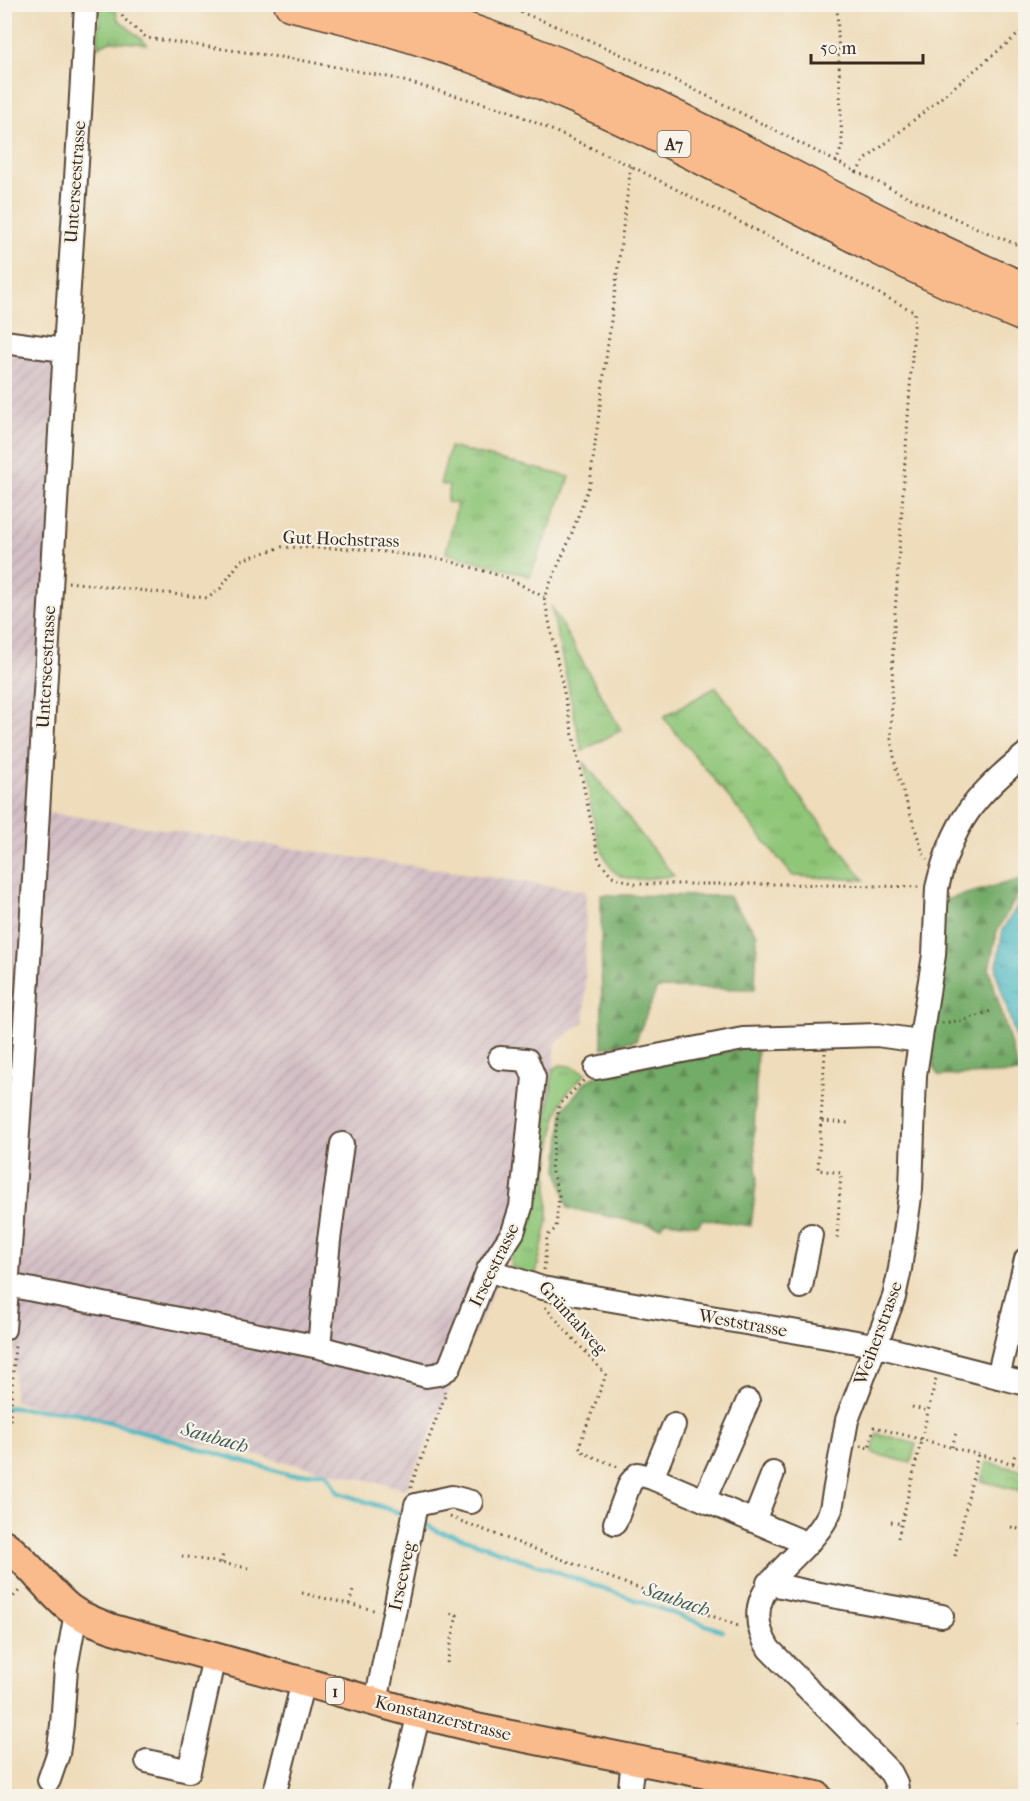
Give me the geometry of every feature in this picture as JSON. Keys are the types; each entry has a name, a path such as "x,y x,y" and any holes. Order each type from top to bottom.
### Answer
{"highway":[{"name":"A7","path":"291,4 423,40 564,92 674,144 889,255 1026,316"},
{"name":"A7","path":"389,4 510,45 615,88 903,235 1026,291"}],"main road":[{"name":"Konstanzerstrasse","path":"4,1544 39,1576 50,1591 76,1613 113,1629 481,1729 817,1797"},
{"name":"Konstanzerstrasse","path":"12,1582 15,1575 36,1588 50,1591"}],"street":[{"name":"Unterseestrasse","path":"4,1329 8,1285 9,1192 49,629 86,4"},
{"path":"4,342 64,350"},
{"name":"Weiherstrasse","path":"898,1797 896,1782 891,1773 777,1659 760,1631 758,1606 768,1583 808,1544 825,1523 831,1509 847,1420 894,1297 911,1189 915,1076 920,1031 934,955 938,883 957,830 974,802 995,778 1026,754"},
{"path":"596,1068 743,1039 877,1035 920,1031"},
{"name":"Irseestrasse","path":"439,1374 449,1368 488,1270 513,1232 521,1206 534,1077 526,1060 500,1058"},
{"path":"319,1347 329,1240 342,1144"},
{"path":"801,1287 811,1235"},
{"path":"998,1377 1026,1259"},
{"name":"Weststrasse","path":"488,1270 532,1284 874,1346 1026,1384"},
{"path":"8,1285 319,1347 426,1376 439,1374"},
{"path":"704,1500 748,1401"},
{"path":"615,1523 630,1483 645,1476 674,1425"},
{"path":"754,1521 773,1473"},
{"path":"645,1476 808,1544"},
{"path":"416,1506 452,1497 471,1502"},
{"name":"Irseeweg","path":"376,1702 416,1506"},
{"path":"768,1583 942,1617"},
{"path":"49,1780 58,1754 63,1725 66,1668 76,1613"},
{"path":"147,1761 189,1771 214,1657"},
{"path":"274,1797 303,1682"},
{"path":"398,1797 419,1714"},
{"path":"629,1797 633,1760"}],"path":[{"path":"119,4 123,18 147,38 300,60 393,78 510,111 631,166 915,312 893,643 891,739 897,773 923,853 938,883 635,884 612,876 599,860 544,597 569,541 590,483 631,166"},
{"path":"498,4 639,62 917,203 1026,248"},
{"path":"836,163 842,146 837,4"},
{"path":"856,173 864,160 1026,28"},
{"name":"Gut Hochstrass","path":"78,583 208,598 221,588 241,560 282,547 360,549 442,559 507,578 544,597"},
{"path":"920,1031 991,1011"},
{"path":"826,1036 818,1170 841,1173 837,1238"},
{"path":"532,1284 547,1236 556,1228 559,1195 550,1169 559,1105 596,1068"},
{"path":"822,1121 848,1123"},
{"name":"Grüntalweg","path":"532,1284 606,1375 579,1446 584,1453 645,1476"},
{"path":"898,1538 940,1362"},
{"path":"416,1506 411,1500 412,1483 445,1396 439,1374"},
{"path":"4,1437 10,1420 11,1400"},
{"path":"912,1407 929,1411"},
{"path":"843,1441 869,1448 874,1427 1026,1467"},
{"path":"952,1447 956,1433"},
{"path":"1013,1463 1016,1453"},
{"path":"955,1556 956,1538 978,1454"},
{"path":"449,1517 736,1627 760,1631"},
{"path":"891,1522 902,1524"},
{"path":"1011,1527 1026,1531"},
{"path":"221,1563 223,1554"},
{"path":"182,1556 248,1569"},
{"path":"5,1605 12,1582"},
{"path":"349,1604 354,1587"},
{"path":"302,1593 394,1615"},
{"path":"447,1663 457,1615 450,1614"},
{"path":"1026,1699 1021,1723 1026,1725"},
{"path":"4,1794 13,1797"}],"shaded area":[{"path":"4,342 64,350 38,811 586,891 585,1021 556,1043 540,1185 406,1489 14,1401 14,1193 4,1191"}],"green space":[{"path":"100,5 114,5 118,19 147,44 110,41 98,47"},
{"path":"450,447 570,477 530,576 446,553 457,504 447,502 449,486 440,484"},
{"path":"551,606 621,730 582,751"},
{"path":"716,687 864,880 793,876 663,717"},
{"path":"584,762 674,876 631,879 619,875 611,867 604,856 594,823"},
{"path":"1025,878 1025,882 997,931 989,969 1019,1073 939,1076 927,1053 935,1021 944,900"},
{"path":"601,895 728,896 757,934 755,989 657,988 636,1040 602,1048"},
{"path":"757,1046 754,1138 757,1177 751,1226 703,1219 698,1225 666,1221 660,1227 568,1208 558,1170 563,1110 586,1081 602,1074"},
{"path":"560,1065 570,1066 586,1073 565,1095 556,1117 548,1171 548,1220 535,1278 511,1267 510,1258 526,1232 532,1196 540,1185 553,1069"},
{"path":"877,1433 916,1444 911,1463 872,1453"},
{"path":"986,1462 1025,1471 1025,1492 981,1481"}],"water":[{"path":"1025,894 1025,1068 996,972 1003,929"}],"waterway":[{"name":"Saubach","path":"4,1407 79,1413 290,1475 323,1472 329,1475 337,1492 406,1515"},
{"name":"Saubach","path":"420,1521 439,1532 456,1536 723,1631"}]}
